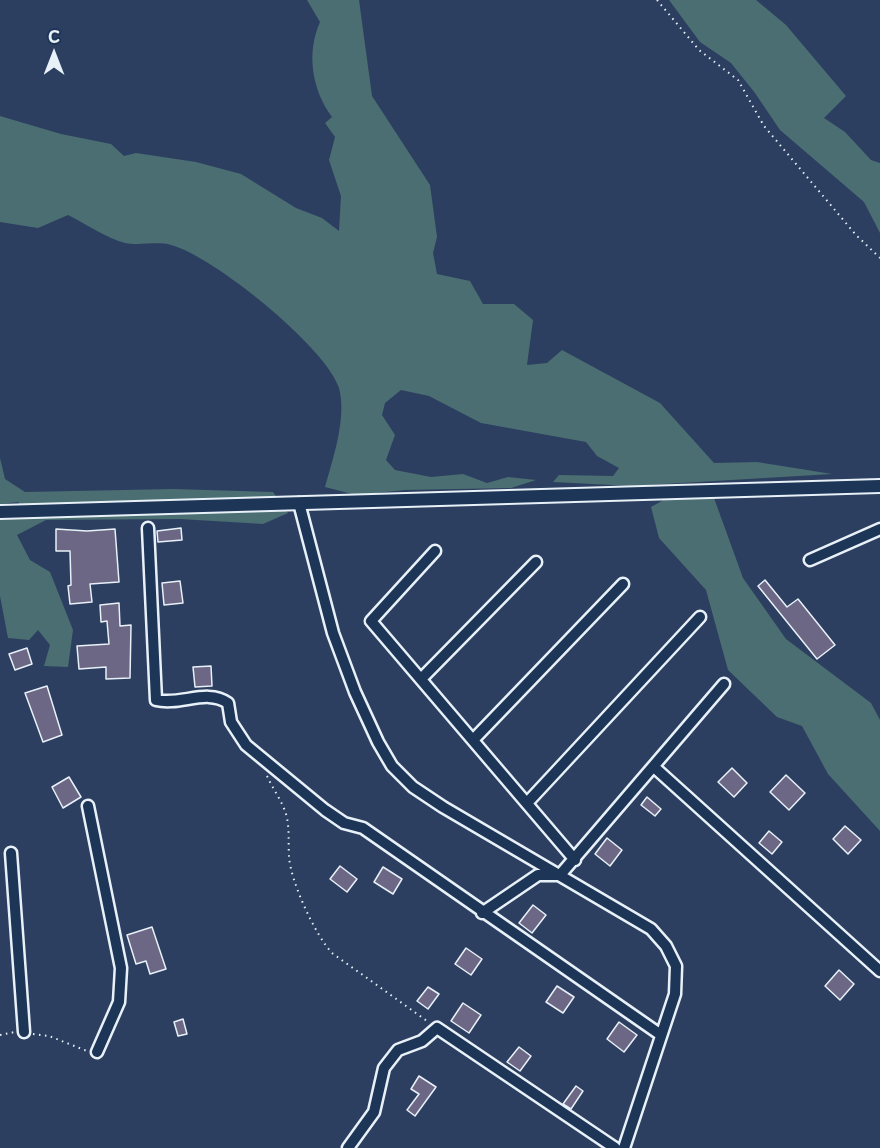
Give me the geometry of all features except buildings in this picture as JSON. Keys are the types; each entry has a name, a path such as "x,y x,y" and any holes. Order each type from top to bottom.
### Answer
{"street":[{"path":"0,512 880,486"},
{"path":"299,503 333,633 355,692 392,766 413,787 442,807 651,929 666,946 676,966 675,994 624,1148"},
{"path":"148,528 156,700 170,703 198,697 220,698 228,703 231,722 246,745 308,796 344,823 363,828 482,913 661,1035"},
{"path":"810,560 880,529"},
{"path":"435,551 371,621 575,860"},
{"path":"421,680 536,562"},
{"path":"473,740 623,584"},
{"path":"527,803 700,617"},
{"path":"482,913 537,875 560,875 724,684"},
{"path":"654,767 880,971"},
{"path":"88,806 121,968 119,1002 97,1052"},
{"path":"11,853 24,1032"},
{"path":"348,1148 374,1112 384,1068 398,1050 422,1041 437,1028 615,1148"}],"path":[{"path":"657,0 699,50 738,80 764,126 856,235 880,258"},
{"path":"266,773 285,813 290,835 288,857 293,872 313,927 323,943 332,953 437,1028"},
{"path":"0,1035 24,1032 48,1036 81,1050 97,1052"}],"green space":[{"path":"307,0 359,0 372,96 430,185 437,237 433,253 437,274 470,281 483,304 514,304 533,320 527,365 547,363 562,350 660,403 714,463 757,462 832,474 631,486 553,482 559,475 613,476 619,468 597,456 586,442 481,423 429,396 401,390 385,403 382,415 395,435 386,460 395,470 431,477 463,474 487,483 508,477 536,480 511,488 405,490 356,495 325,487 340,425 339,388 330,371 313,350 266,305 213,266 171,245 118,241 68,215 38,228 0,222 0,116 61,134 111,144 124,156 136,153 196,162 241,174 296,208 322,218 339,231 341,196 329,160 335,137 325,123 332,117 320,95 313,71 313,46 320,22"},
{"path":"669,0 756,0 786,25 846,96 824,118 845,132 871,160 880,163 880,233 864,202 780,130 731,63 700,42"},
{"path":"0,458 5,479 25,492 173,489 273,492 288,513 263,524 180,519 46,520 17,535 30,560 50,572 73,630 68,667 44,666 50,645 38,630 29,640 8,638 0,596 0,518 14,516 19,502 0,504"},
{"path":"669,497 714,498 743,578 786,639 871,703 880,720 880,831 828,774 802,726 777,717 728,670 706,590 659,538 651,507"}]}
